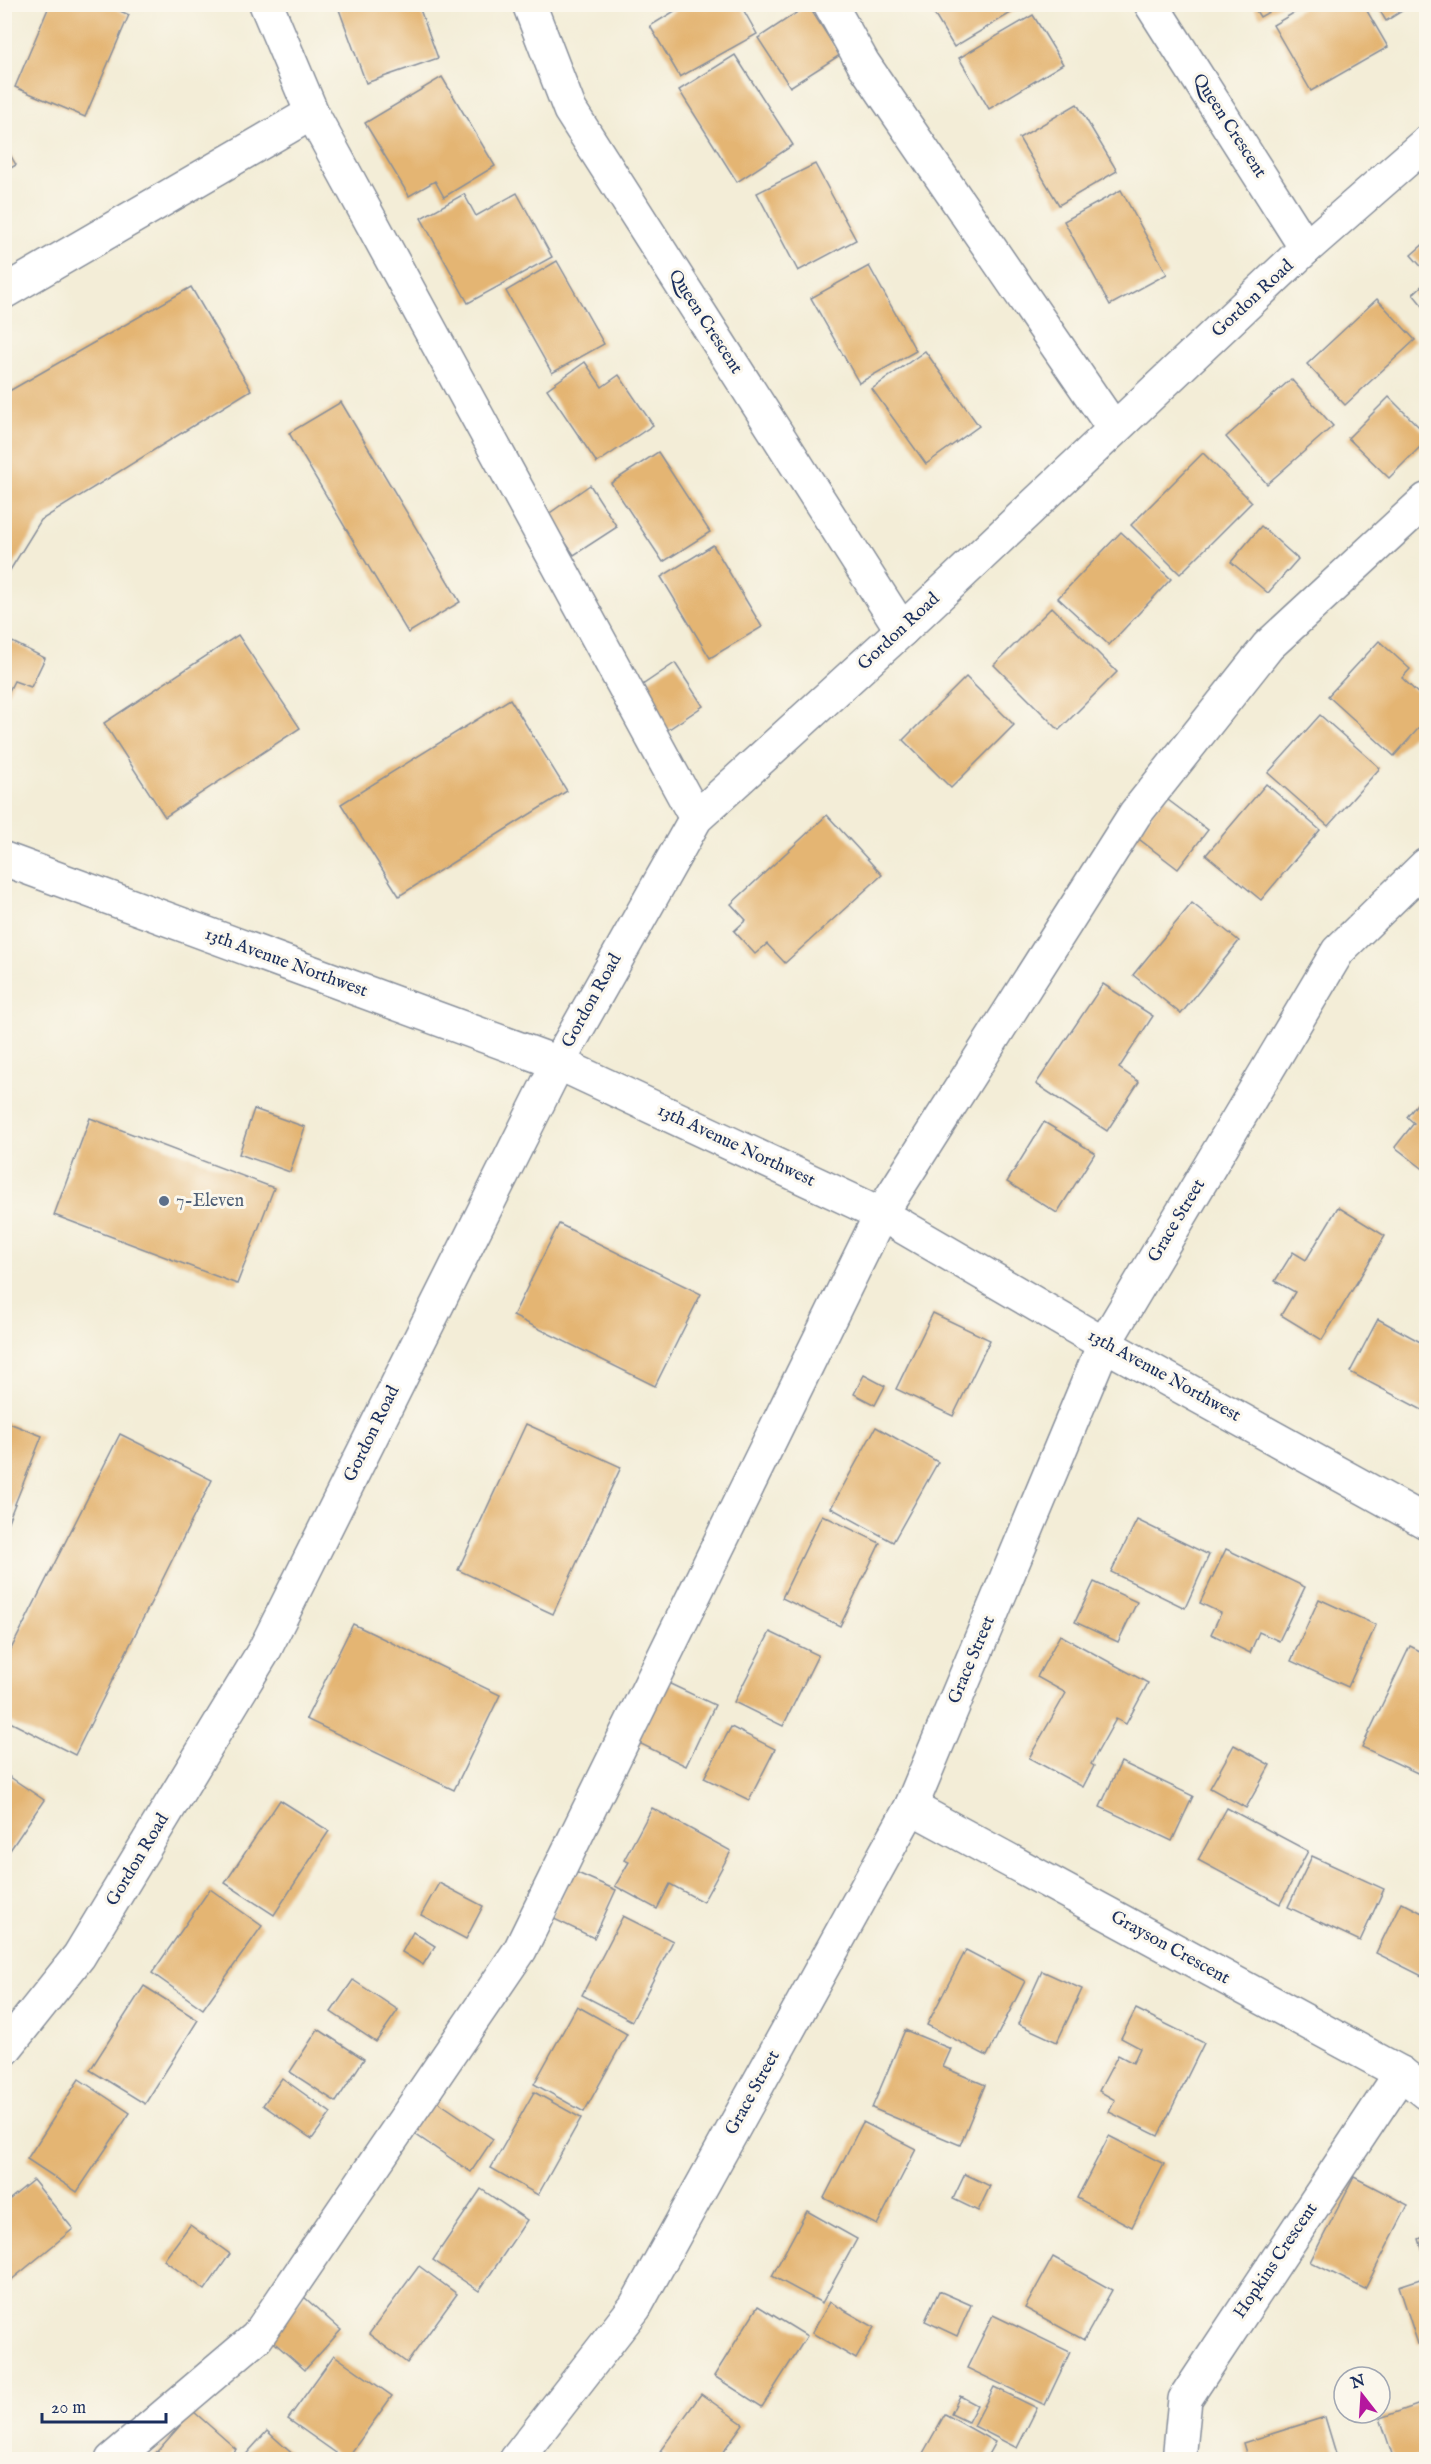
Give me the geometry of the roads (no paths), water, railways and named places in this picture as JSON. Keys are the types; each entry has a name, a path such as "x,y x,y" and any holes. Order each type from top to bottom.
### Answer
{"street":[{"path":"266,4 312,113 696,818"},
{"name":"Queen Crescent","path":"529,4 570,110 902,630"},
{"path":"830,4 863,63 1114,429"},
{"name":"Queen Crescent","path":"1150,4 1306,248"},
{"path":"4,292 312,113"},
{"name":"Gordon Road","path":"4,2050 79,1956 265,1649 558,1063 696,818 902,630 1306,248 1426,143"},
{"path":"112,2460 258,2337 520,1950 881,1214 1135,814 1268,646 1426,500"},
{"name":"13th Avenue Northwest","path":"4,860 558,1063 881,1214 1104,1344 1426,1522"},
{"name":"Grace Street","path":"516,2460 635,2307 911,1807 1104,1344 1338,951 1426,865"},
{"name":"Grayson Crescent","path":"911,1807 1401,2073 1426,2093"},
{"name":"Hopkins Crescent","path":"1179,2460 1185,2399 1401,2073"}],"place":[{"name":"7-Eleven","path":"164,1201"}]}
